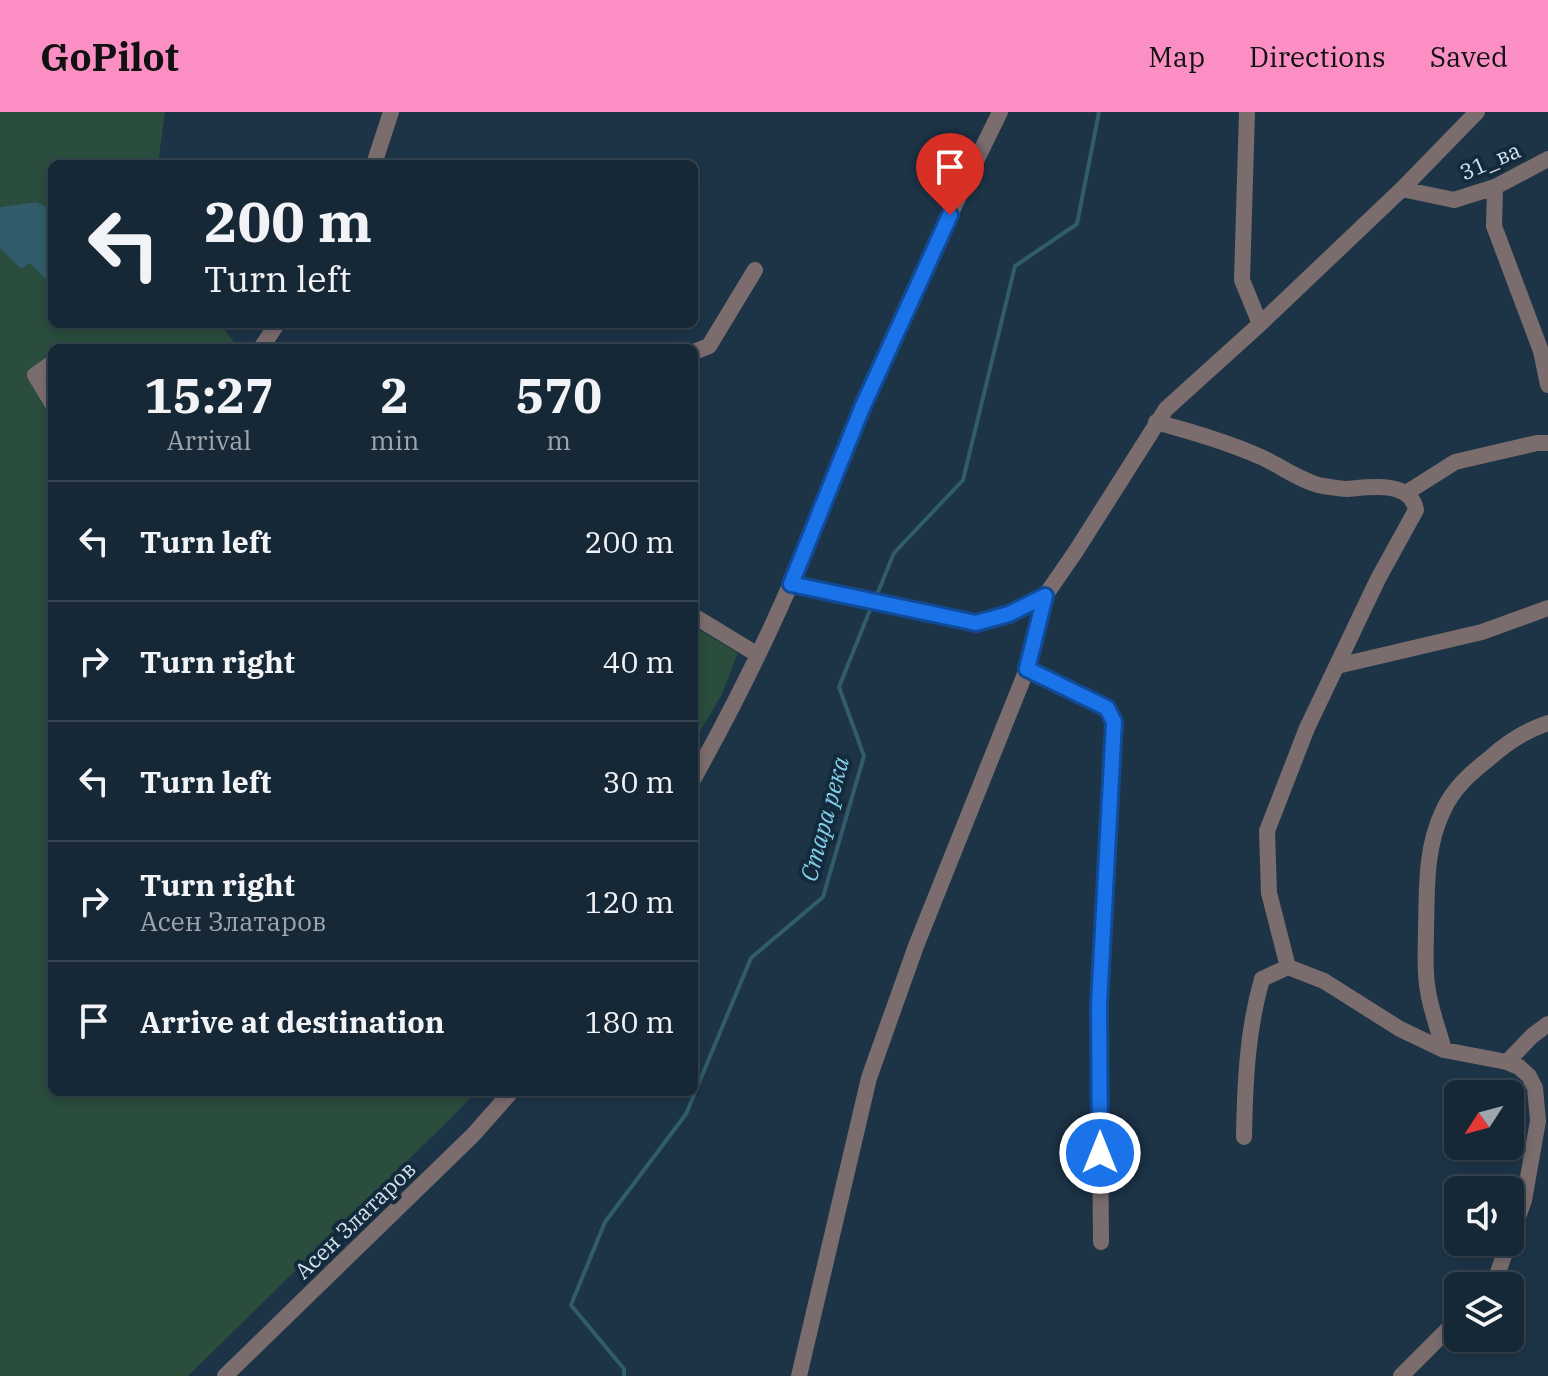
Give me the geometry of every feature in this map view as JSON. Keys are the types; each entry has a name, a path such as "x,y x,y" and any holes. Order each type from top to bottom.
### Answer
{"street":[{"path":"375,160 391,112"},
{"path":"698,771 734,706 791,584 862,408 937,241 1000,112"},
{"path":"1247,112 1242,280 1260,324"},
{"path":"799,1376 874,1063 916,946 1027,669 1045,596 1166,409 1402,189 1477,112"},
{"name":"31_ва","path":"1402,189 1454,200 1495,187 1548,159"},
{"path":"1495,187 1494,226 1541,351 1548,385"},
{"path":"698,350 709,346 755,270"},
{"path":"48,366 35,375 48,396"},
{"path":"1156,422 1214,438 1315,484 1343,489 1376,486 1406,493 1415,504 1416,510 1378,579 1307,728 1267,831 1269,893 1288,967"},
{"path":"1406,493 1455,462 1548,443"},
{"path":"791,584 976,623 1009,614 1045,596"},
{"path":"1337,666 1482,632 1548,608"},
{"path":"698,618 758,655"},
{"path":"1027,669 1107,708 1114,722 1099,1005 1101,1242"},
{"path":"1444,1050 1425,969 1430,849 1436,828 1444,808 1460,784 1512,739 1548,723"},
{"path":"1244,1137 1246,1064 1255,1003 1262,979 1288,967 1324,981 1400,1029 1444,1050 1507,1062 1529,1076 1535,1088 1538,1121 1524,1200"},
{"path":"1507,1062 1548,1024"},
{"name":"Асен Златаров","path":"225,1376 473,1135 507,1096"},
{"path":"1401,1376 1444,1333"}],"green space":[{"path":"0,112 165,112 159,160 48,160 48,207 36,202 0,207"},
{"path":"0,248 21,269 30,263 48,282 48,328 224,328 235,344 48,344 48,1096 472,1096 188,1376 0,1376"},
{"path":"698,629 738,653 721,696 698,734"}],"water":[{"path":"36,202 48,207 48,282 30,263 21,269 0,248 0,207"}],"waterway":[{"name":"Стара река","path":"876,597 894,553 963,480 1015,266 1077,224 1099,112"},
{"name":"Стара река","path":"698,1085 751,958 823,897 864,756 839,687 872,605"},
{"name":"Стара река","path":"624,1376 624,1369 571,1305 605,1222 686,1114 694,1096"}],"route":[{"path":"950,215 862,408 791,584 976,623 1009,614 1045,596 1027,669 1107,708 1111,714 1114,722 1099,1005 1100,1153"}]}
